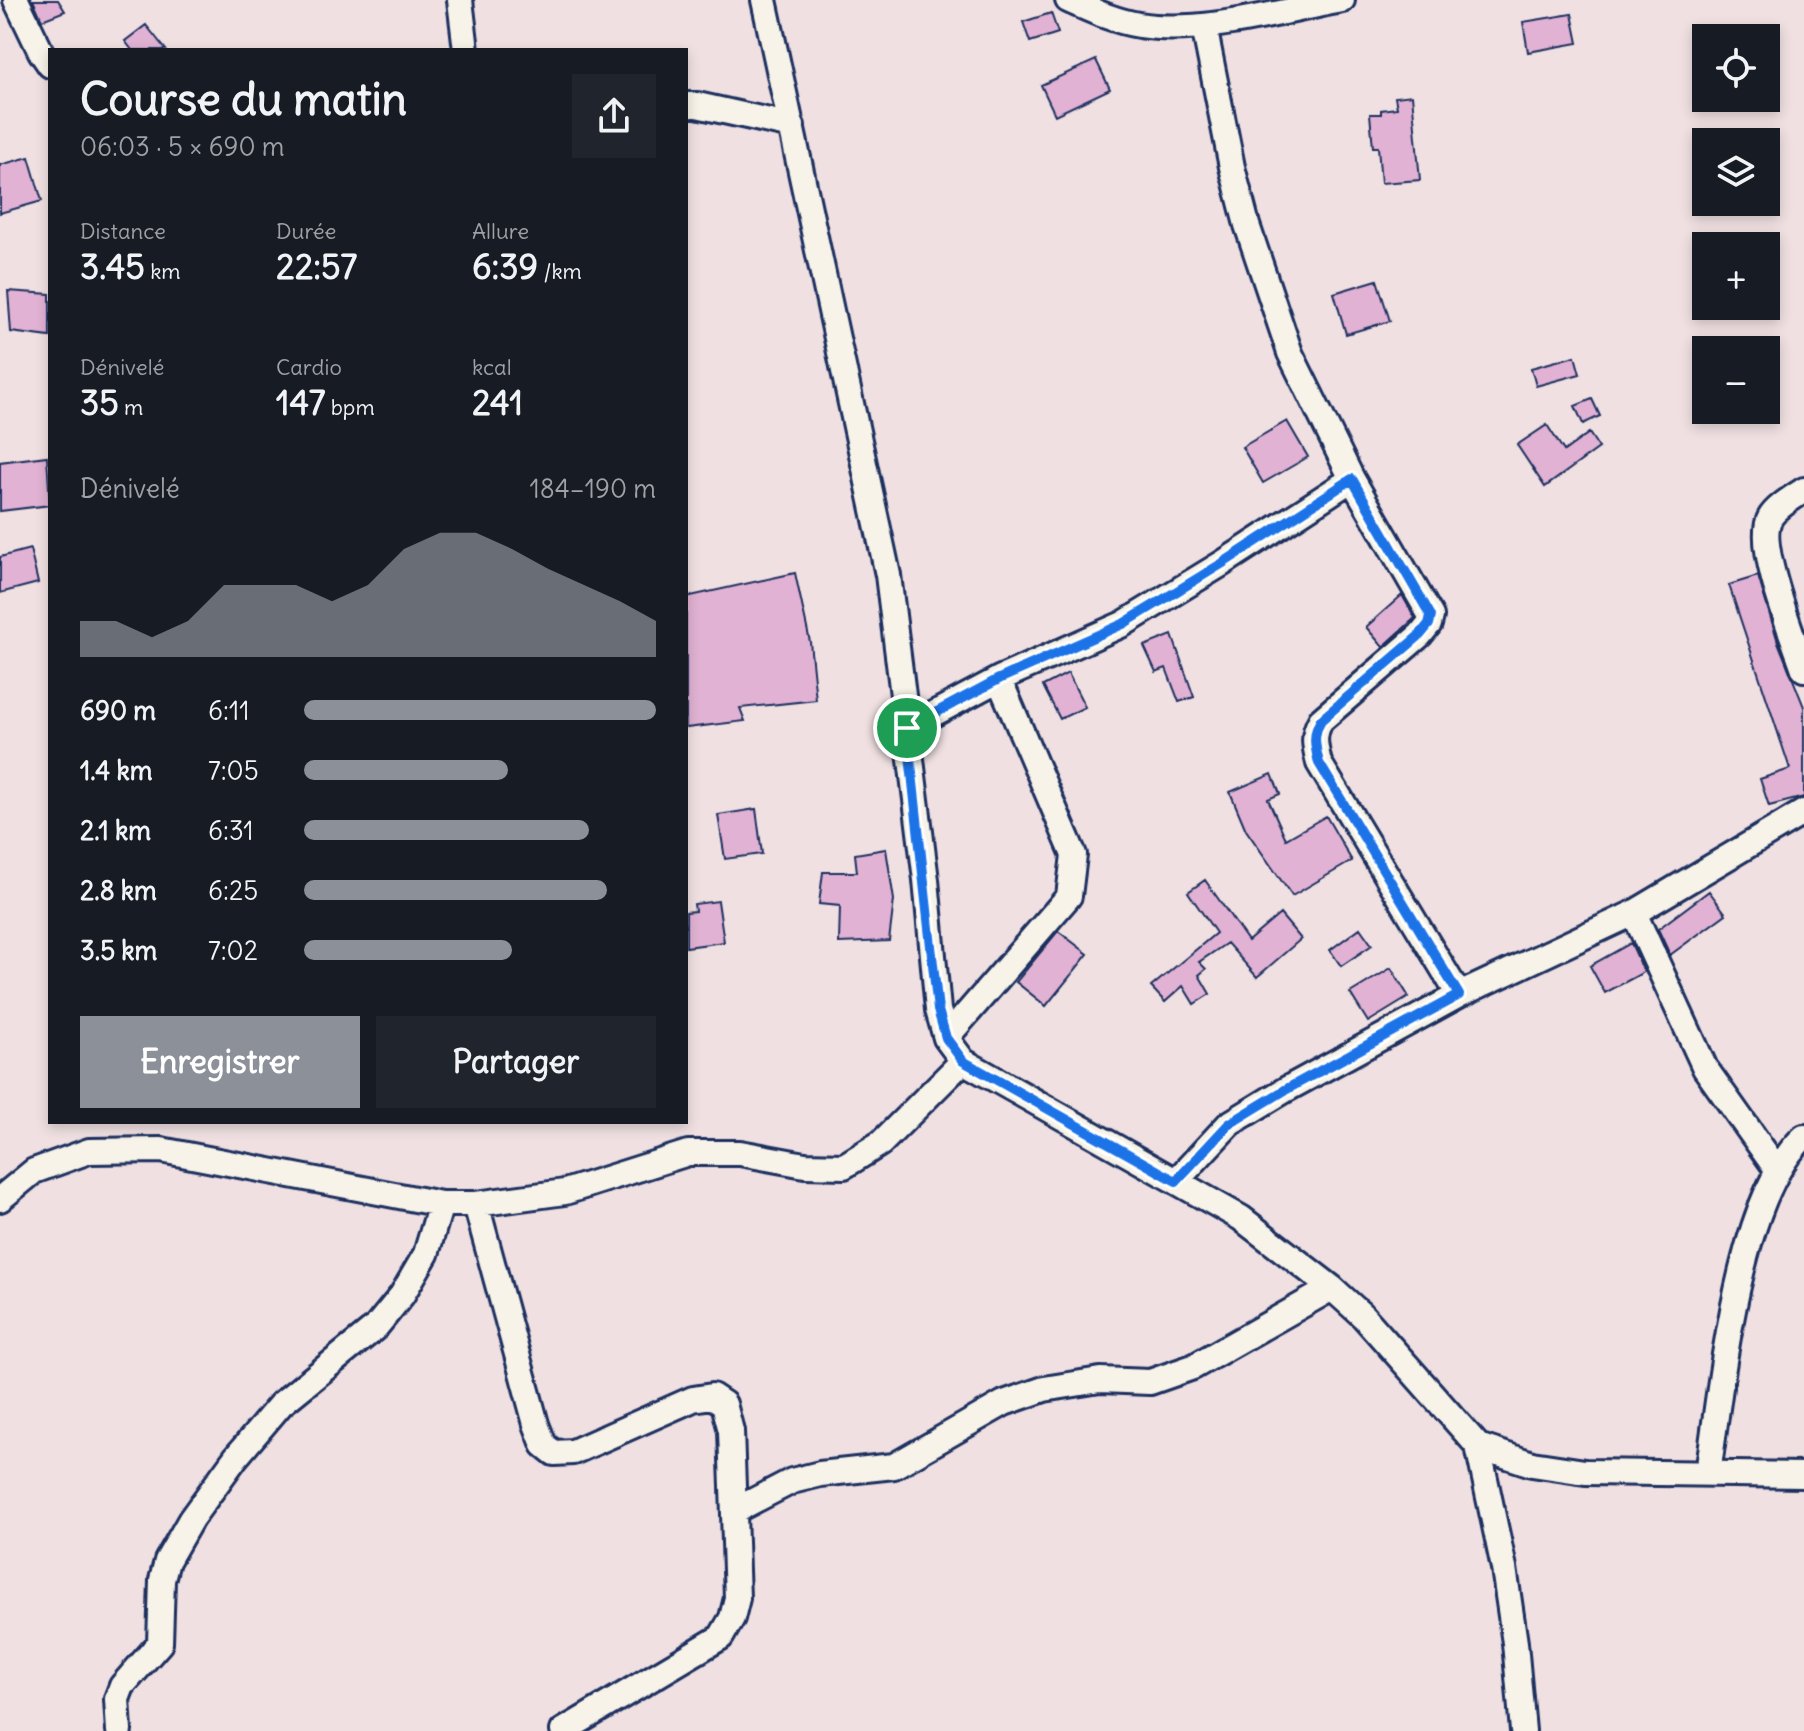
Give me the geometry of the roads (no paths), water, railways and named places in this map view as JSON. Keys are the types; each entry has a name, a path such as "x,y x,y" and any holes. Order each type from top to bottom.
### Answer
{"street":[{"path":"16,0 48,62"},
{"path":"460,0 466,48"},
{"path":"764,0 888,575 938,1010 946,1038 963,1061 1241,1218 1332,1288 1364,1317 1478,1446 1504,1568 1523,1731"},
{"path":"1068,0 1140,25 1204,26 1342,0"},
{"path":"1204,26 1232,167 1247,225 1290,353 1352,479 1431,616 1420,635 1321,720 1315,730 1314,742 1319,763 1459,995"},
{"path":"688,105 792,126"},
{"path":"907,728 999,679 1123,624 1352,479"},
{"path":"1804,490 1770,516 1766,534 1770,565 1804,669"},
{"path":"946,1038 1069,896 1073,880 1074,855 999,679"},
{"path":"1176,1181 1229,1124 1285,1090 1459,995 1634,913 1804,812"},
{"path":"1634,913 1705,1068 1778,1171"},
{"path":"0,1199 34,1171 89,1151 161,1150 441,1204 476,1204 565,1192 688,1153 740,1153 805,1165 844,1166 881,1143 963,1061"},
{"path":"1708,1473 1729,1331 1742,1269 1759,1214 1778,1171 1804,1137"},
{"path":"119,1731 117,1699 122,1686 160,1643 162,1580 167,1561 191,1519 236,1457 281,1404 376,1327 402,1295 426,1254 441,1204"},
{"path":"476,1204 544,1445 554,1453 573,1452 693,1399 712,1396 724,1404 731,1431 737,1598 732,1618 721,1637 563,1731"},
{"path":"734,1511 792,1481 820,1474 894,1466 1004,1403 1044,1389 1100,1380 1150,1382 1168,1378 1332,1288"},
{"path":"1478,1446 1532,1464 1585,1472 1804,1475"}]}
